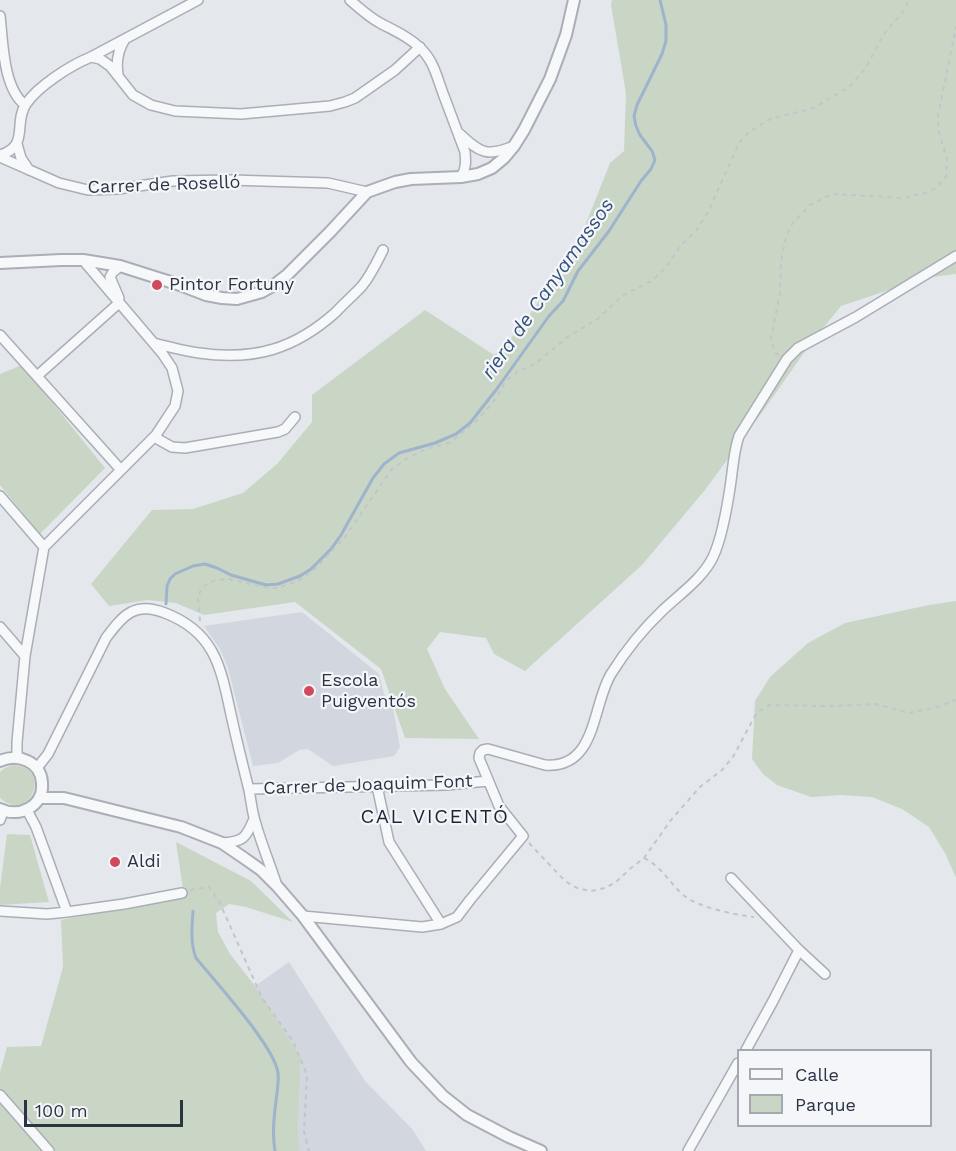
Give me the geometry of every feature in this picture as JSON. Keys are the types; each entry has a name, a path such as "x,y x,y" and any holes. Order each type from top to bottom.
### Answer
{"street":[{"path":"29,170 21,158 17,144 25,105 52,80 75,64 198,0"},
{"path":"350,0 377,21 404,35 420,47 430,60 465,152 465,170 461,177"},
{"path":"0,263 83,260 120,266 206,295 237,299 262,292 288,275 367,192 411,178 461,177 478,174 492,168 504,158 524,130 550,79 566,35 574,0"},
{"path":"0,16 2,50 11,87 25,105"},
{"path":"118,76 116,67 120,46 124,39"},
{"path":"91,57 105,62 132,95 152,105 175,111 259,113 330,106 355,98 395,70 420,47"},
{"path":"458,133 473,147 486,152 499,152 514,147"},
{"path":"0,156 17,144"},
{"name":"Carrer de Roselló","path":"0,156 59,183 88,190 118,189 173,181 231,180 328,183 367,192"},
{"path":"154,343 198,353 220,355 249,355 271,351 289,344 306,336 324,323 362,286 383,250"},
{"path":"303,916 422,927 441,924 457,917 523,836 499,806 479,758 480,753 488,749 545,765 568,762 578,754 595,723 606,683 625,653 639,634 688,588 711,560 719,538 736,443 787,359 804,344 856,317 956,256"},
{"path":"17,758 16,742 25,656 44,547 154,437 175,406 178,391 172,368 154,343 83,260"},
{"path":"120,266 110,277 121,305"},
{"path":"36,376 121,305"},
{"path":"0,335 121,470"},
{"path":"154,437 172,447 185,448 278,432 285,429 295,417"},
{"path":"0,496 44,547"},
{"path":"37,768 48,754 106,638 116,624 126,614 135,610 155,609 183,621 198,633 212,652 225,682 254,819 277,886"},
{"path":"0,627 25,656"},
{"path":"0,761 10,758 28,761 37,768 42,783 42,790 34,805 19,813 1,813"},
{"name":"Carrer de Joaquim Font","path":"249,789 446,785 488,781"},
{"path":"42,783 64,798"},
{"path":"377,786 388,842 441,924"},
{"path":"39,798 64,798 181,827 222,843 261,870 303,916 411,1062 442,1096 467,1115 540,1151"},
{"path":"27,810 36,826 68,912"},
{"path":"222,843 236,842 244,838 254,819"},
{"path":"731,878 825,974"},
{"path":"0,911 48,914 68,912 182,892"},
{"path":"747,1049 799,950"},
{"path":"688,1151 737,1065"},
{"path":"0,1095 49,1151"}],"path":[{"path":"198,633 200,624 198,598 201,589 208,583 229,579 276,588 303,578 315,569 345,537 392,470 406,459 426,449 451,442 476,421 492,404 506,381 517,372 535,364 569,336 599,318 622,297 653,280 666,267 682,244 696,231 708,212 743,138 770,119 814,108 850,86 865,69 884,34 905,9 909,0"},
{"path":"787,359 775,353 771,339 780,292 781,261 786,237 792,224 810,205 832,194 903,198 936,188 946,177 947,159 939,133 938,116 956,27"},
{"path":"523,836 565,881 577,888 591,891 605,888 616,882 644,858 700,787 722,770 733,757 757,712 770,705 876,704 909,712 937,707 956,700"},
{"path":"644,858 656,864 688,899 735,915 762,919 768,917"},
{"path":"182,892 209,887 219,901 262,998 293,1041 308,1075 304,1132 309,1151"}],"shaded area":[{"name":"Escola Puigventós","path":"302,612 379,674 384,694 393,708 400,747 394,756 333,766 308,749 299,750 278,763 253,766 228,668 220,649 204,626"},
{"path":"289,962 365,1081 413,1130 426,1151 300,1151 298,1132 301,1057 255,986"}],"green space":[{"path":"612,0 956,0 956,274 925,278 841,306 808,347 705,490 642,565 525,671 494,654 486,638 440,632 427,649 445,689 479,739 405,738 381,669 295,602 204,615 176,603 148,600 109,606 91,584 152,510 193,509 243,493 277,464 312,422 312,395 425,310 494,355 523,324 577,246 610,163 624,151 626,93"},
{"path":"22,365 105,468 40,534 0,485 0,374"},
{"path":"956,601 956,878 945,853 929,827 902,809 872,797 841,795 811,797 777,785 763,774 752,759 755,701 770,677 808,643 845,623"},
{"path":"13,765 25,768 32,775 35,783 28,800 20,805 11,804 0,798 0,772"},
{"path":"7,834 30,835 49,902 0,905"},
{"path":"176,842 251,881 293,922 229,904 216,913 218,932 230,954 255,986 301,1057 298,1132 300,1151 0,1151 0,1072 7,1047 41,1046 63,967 61,920 184,896"}],"waterway":[{"name":"riera de Canyamassos","path":"166,604 167,586 170,579 175,574 193,566 205,564 231,575 266,585 278,584 300,576 311,569 331,549 373,478 384,464 399,453 435,443 456,434 470,423 549,316 563,301 578,271 609,231 651,169 655,160 652,151 640,135 634,116 666,41 666,25 660,0"},
{"name":"riera de Canyamassos","path":"193,911 192,940 196,958 256,1031 267,1047 278,1073 274,1126 275,1151"}],"place":[{"name":"Pintor Fortuny","path":"157,285"},
{"name":"Escola Puigventós","path":"309,691"},
{"name":"Aldi","path":"115,862"}],"district":[{"name":"CAL VICENTÓ","path":"435,817"}]}
